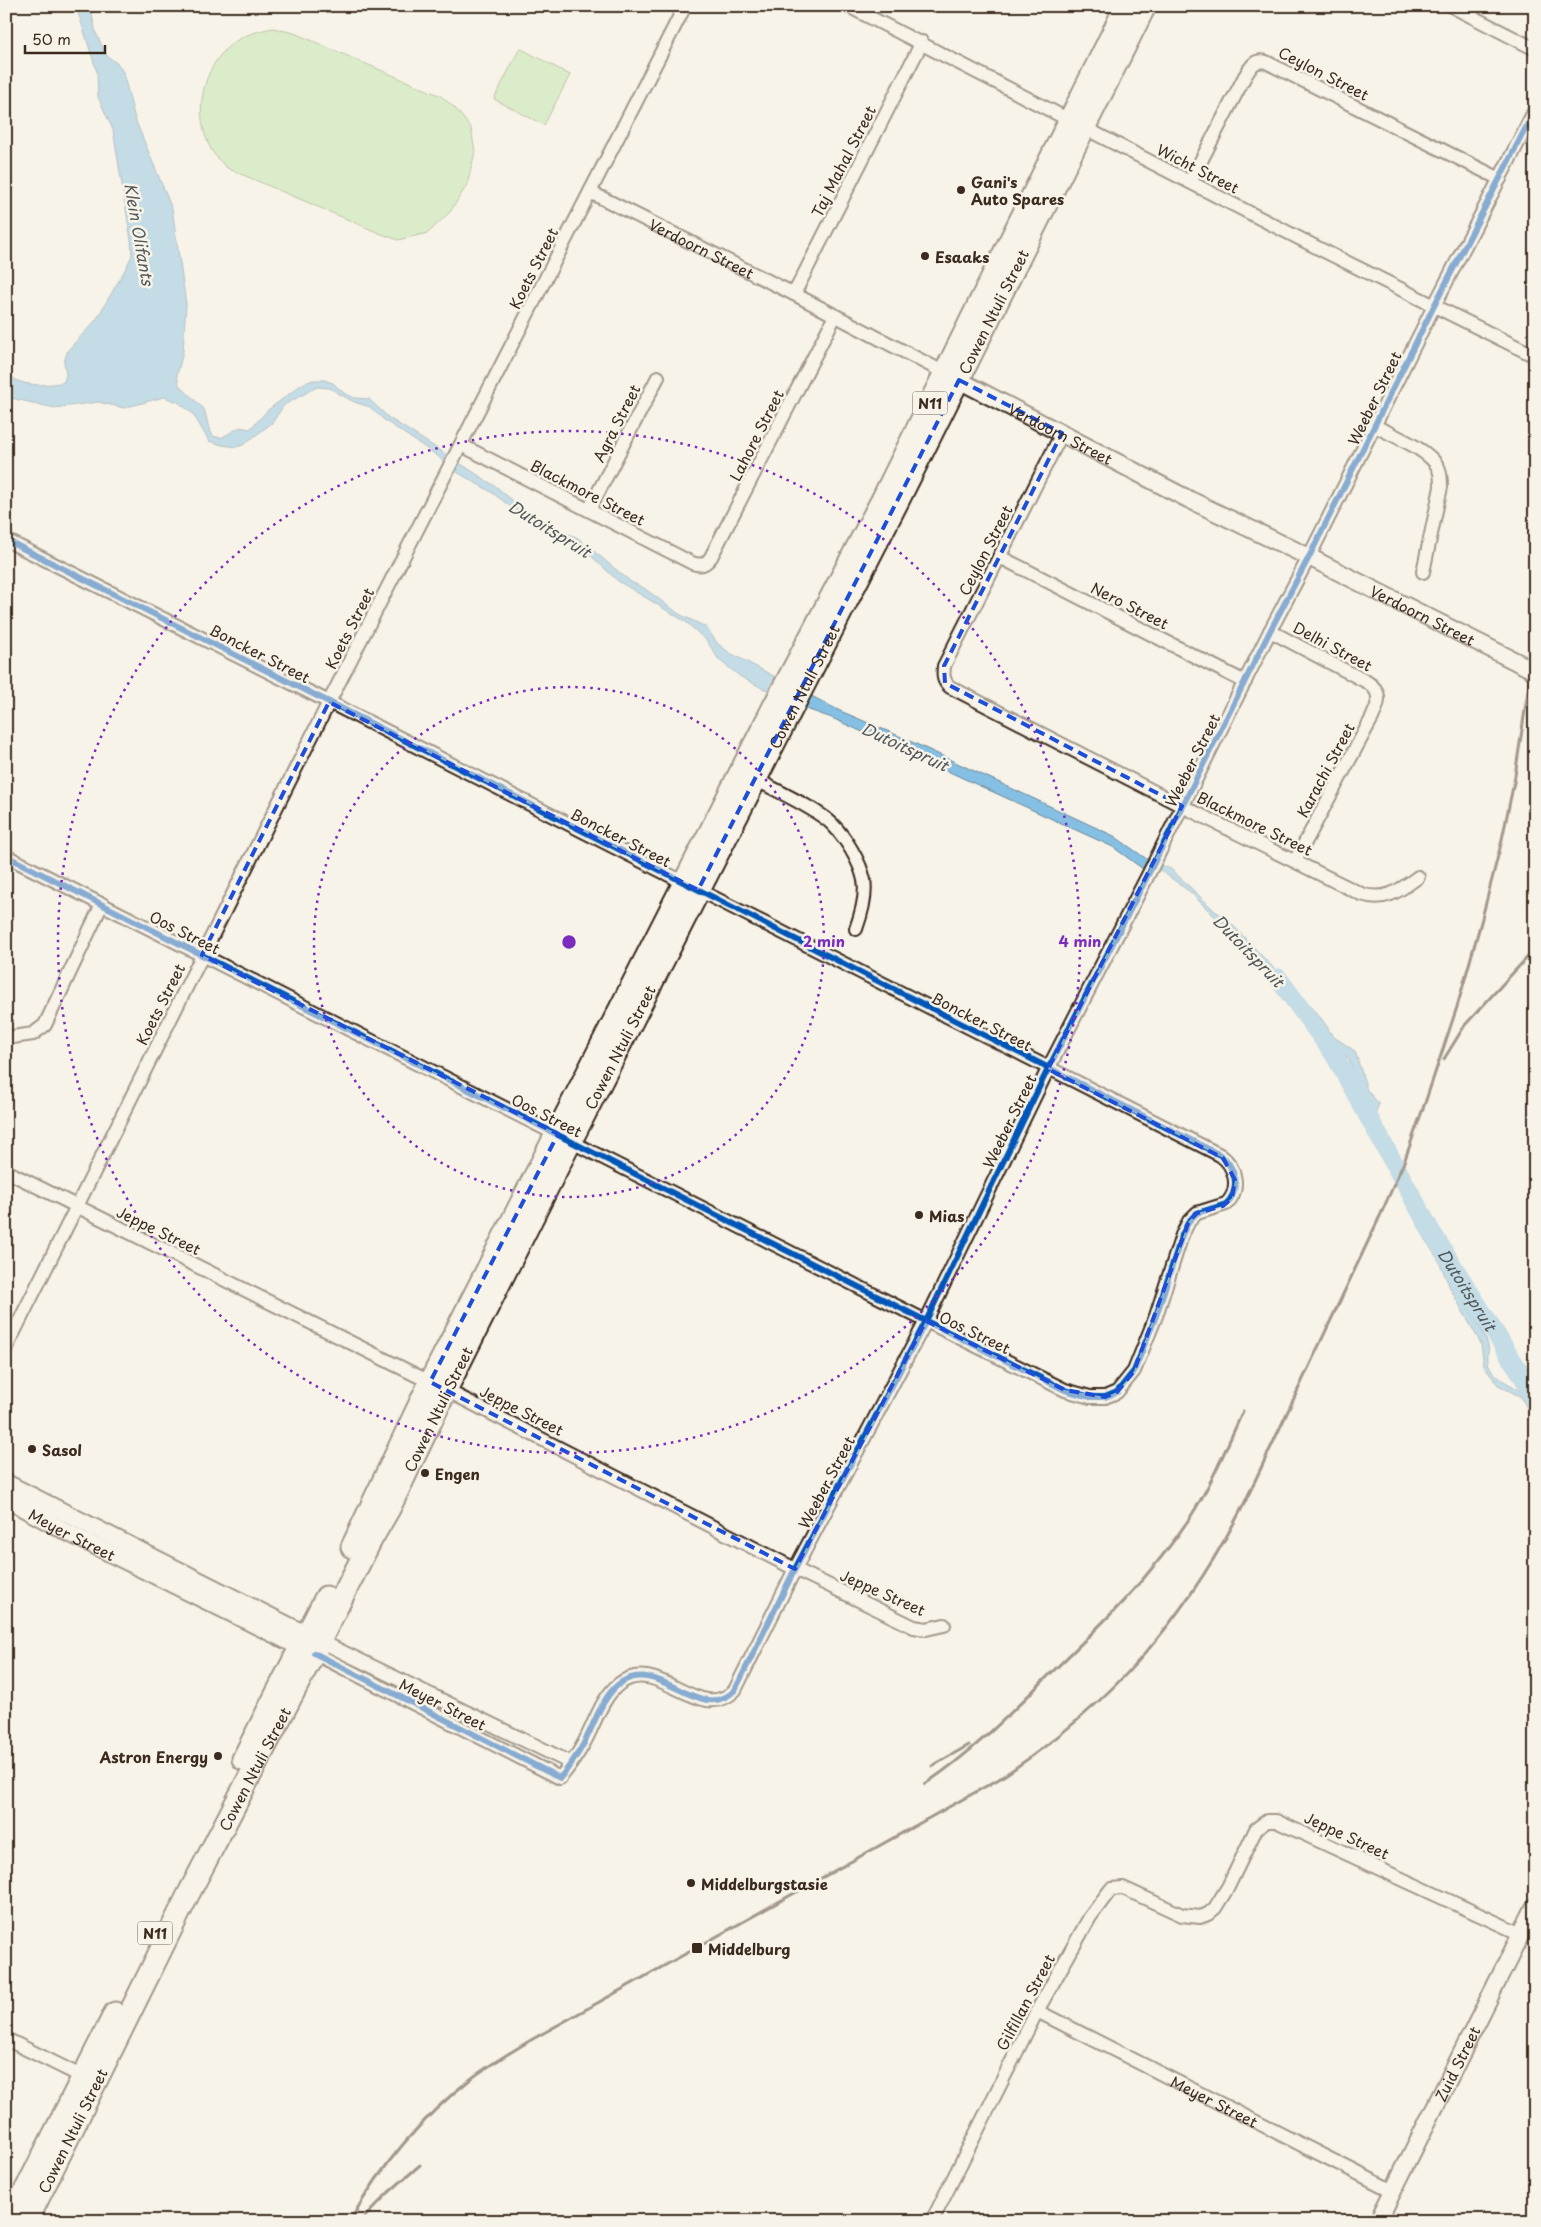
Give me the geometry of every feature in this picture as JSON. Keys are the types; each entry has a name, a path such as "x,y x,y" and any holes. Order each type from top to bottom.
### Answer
{"highway":[{"name":"Cowen Ntuli Street","path":"27,2221 90,2080 310,1644 358,1536 438,1386 794,686 884,496 952,377 1076,124 1126,6"},
{"name":"Cowen Ntuli Street","path":"1076,124 1144,6"},
{"name":"Cowen Ntuli Street","path":"691,886 755,779 782,708"},
{"name":"Cowen Ntuli Street","path":"10,2221 90,2080"}],"street":[{"name":"Koets Street","path":"6,1348 329,702 685,6"},
{"name":"Wicht Street","path":"848,6 922,42 1076,124 1535,356"},
{"path":"1451,6 1535,49"},
{"name":"Taj Mahal Street","path":"794,294 922,42"},
{"name":"Ceylon Street","path":"1190,182 1245,76 1253,64 1258,61 1266,62 1500,180"},
{"name":"Weeber Street","path":"560,1778 572,1764 612,1692 628,1678 651,1676 700,1699 711,1701 721,1700 728,1696 741,1680 795,1569 926,1321 1048,1069 1535,110"},
{"name":"Verdoorn Street","path":"590,192 794,294 1188,499 1309,557 1535,671"},
{"name":"Lahore Street","path":"701,565 707,563 712,557 835,316"},
{"name":"Agra Street","path":"589,510 658,377"},
{"path":"1374,426 1425,454 1433,460 1441,475 1441,487 1423,572"},
{"name":"Ceylon Street","path":"945,683 943,676 944,666 1062,433"},
{"name":"Blackmore Street","path":"458,450 589,510 692,563 701,565"},
{"name":"Boncker Street","path":"6,540 329,702 1223,1158 1231,1166 1235,1180 1232,1198 1222,1206 1197,1212 1189,1220 1182,1235 1140,1359 1128,1381 1117,1392 1105,1397 1076,1394"},
{"name":"Nero Street","path":"1000,557 1245,682"},
{"name":"Delhi Street","path":"1270,631 1367,682 1378,693"},
{"name":"Blackmore Street","path":"945,683 950,688 1349,889 1370,897 1389,896 1398,892 1418,877"},
{"name":"Karachi Street","path":"1295,861 1372,718 1379,698 1378,693"},
{"path":"755,779 818,814 831,823 839,832 854,856 864,881 863,900 856,929"},
{"name":"Oos Street","path":"6,856 926,1321 1076,1394"},
{"path":"6,1038 33,1034 45,1024 102,904"},
{"name":"Jeppe Street","path":"6,1171 438,1386 795,1569 914,1627 926,1628 944,1625"},
{"path":"6,1483 310,1644"},
{"name":"Meyer Street","path":"6,1499 67,1532 572,1764"},
{"name":"Meyer Street","path":"310,1644 560,1778"},
{"name":"Jeppe Street","path":"1200,1917 1208,1914 1215,1908 1228,1886 1256,1828 1267,1821 1276,1821 1521,1934"},
{"name":"Gilfillan Street","path":"932,2221 1037,2011 1090,1917 1110,1890 1123,1888 1182,1914 1200,1917"},
{"name":"Zuid Street","path":"1378,2221 1535,1906"},
{"name":"Meyer Street","path":"1037,2011 1393,2191"},
{"path":"6,2040 90,2080"}],"highlighted area":[{"path":"959,380 1062,433 944,666 945,683 1182,806 1048,1069 1223,1158 1235,1180 1232,1198 1223,1206 1197,1213 1189,1221 1134,1371 1117,1392 1105,1397 1065,1390 926,1321 795,1569 430,1382 558,1134 202,955 329,702 698,890"}],"green space":[{"path":"273,28 294,33 441,96 455,108 471,128 475,152 467,185 450,212 428,233 398,240 379,233 227,168 212,151 202,123 201,108 207,78 213,65 233,43 247,35"},
{"path":"520,48 570,75 544,125 494,99"}],"water":[{"name":"Klein Olifants","path":"76,6 93,6 91,10 96,33 107,56 118,64 123,72 135,119 172,209 186,304 183,352 177,375 179,385 204,409 213,436 221,438 240,427 250,429 268,410 302,384 313,380 324,380 333,383 344,393 355,398 369,399 389,418 452,458 447,466 439,457 384,420 370,407 354,402 329,388 317,387 284,405 272,423 243,445 236,447 209,441 193,414 178,402 164,397 124,408 98,402 55,408 6,397 6,367 11,376 23,383 45,385 64,382 66,374 64,362 68,350 96,320 132,255 113,130 98,97 97,72"},
{"path":"458,462 498,488 532,518 578,538 631,582 644,588 679,614 706,627 718,644 730,653 838,710 899,736 1114,836 1148,860 1171,869 1215,911 1226,918 1321,1018 1334,1037 1355,1051 1367,1090 1379,1104 1375,1114 1357,1083 1349,1059 1190,892 1160,870 1143,869 1113,847 832,718 809,710 792,699 762,688 741,677 719,660 707,641 686,622 618,581 589,554 538,527 491,492 455,471"},
{"path":"1436,1231 1458,1288 1487,1342 1490,1367 1503,1380 1530,1399 1534,1407 1535,1418 1530,1414 1521,1397 1498,1385 1484,1366 1481,1344 1450,1288 1439,1261 1424,1238"}],"waterway":[{"name":"Dutoitspruit","path":"1278,978 1334,1054 1431,1231 1535,1396"}],"railway":[{"path":"350,2221 375,2181 404,2144 436,2109 472,2078 531,2040 999,1779 1076,1722 1110,1691 1169,1624 1196,1587 1221,1547 1244,1504 1404,1162 1457,1007 1501,844 1514,782 1535,645"},
{"path":"1444,1059 1465,1025 1535,949"},
{"path":"925,1784 975,1746 1005,1718 1107,1618 1143,1579 1176,1538 1199,1503 1243,1411"},
{"path":"932,1766 969,1745"},
{"path":"361,2221 388,2193 420,2165"}],"cycle path":[{"path":"314,1653 560,1778 581,1748 608,1696 619,1684 634,1677 649,1677 693,1696 708,1700 722,1699 735,1690 795,1569 926,1321 1048,1069 1535,110"},
{"path":"6,540 1220,1155 1230,1165 1233,1172 1235,1178 1234,1192 1226,1204 1197,1213 1189,1221 1182,1235 1156,1316 1134,1371 1117,1392 1105,1397 1090,1397 1065,1390 926,1321 6,856"}],"place":[{"name":"Gani's Auto Spares","path":"961,190"},
{"name":"Esaaks","path":"925,256"},
{"name":"Mias","path":"919,1215"},
{"name":"Sasol","path":"32,1449"},
{"name":"Engen","path":"425,1473"},
{"name":"Astron Energy","path":"218,1756"},
{"name":"Middelburgstasie","path":"691,1883"},
{"name":"Middelburg","path":"697,1948"}]}
